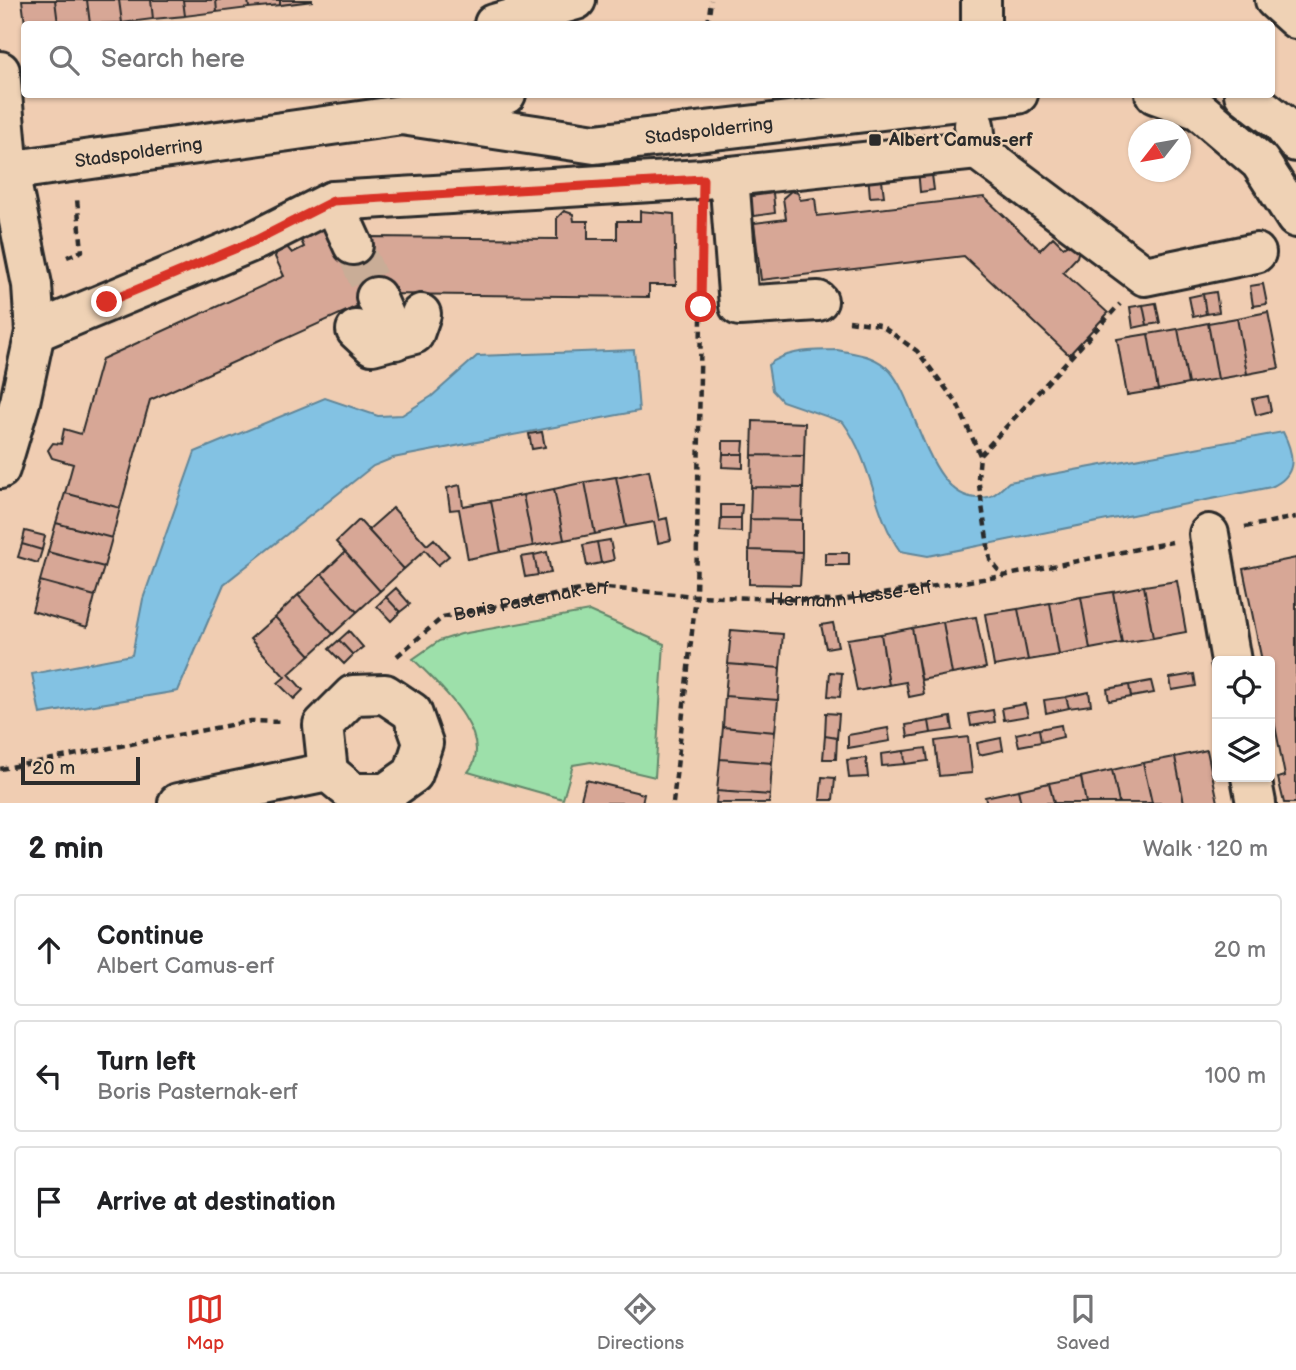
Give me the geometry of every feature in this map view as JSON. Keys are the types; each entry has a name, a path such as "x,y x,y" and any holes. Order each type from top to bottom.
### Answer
{"street":[{"path":"504,21 576,0"},
{"path":"981,0 981,21"},
{"path":"1275,0 1296,19"},
{"path":"0,469 10,400 35,332 32,285 5,172 6,77"},
{"name":"Stadspolderring","path":"5,172 402,115 486,98"},
{"name":"Stadspolderring","path":"402,115 595,144 992,98"},
{"path":"1166,98 1199,110 1260,162 1296,218"},
{"path":"1249,98 1281,123 1296,142"},
{"path":"972,101 977,150"},
{"path":"35,332 256,240 333,201 716,178 977,150 1145,276 1256,253"},
{"path":"716,178 739,306 818,301"},
{"path":"333,201 353,245"},
{"path":"355,330 372,345 408,327 376,297"},
{"path":"1209,534 1230,656"},
{"path":"385,694 412,712 423,743 413,774 386,793 354,793 328,772 323,725 353,695 385,694"},
{"path":"178,803 328,772"},
{"path":"1252,782 1256,803"}],"path":[{"path":"708,21 711,0"},
{"path":"980,455 1145,276"},
{"path":"818,301 836,320 880,325 917,351 957,403 980,455 978,478 990,560 1003,576"},
{"path":"673,803 696,596 701,307"},
{"name":"Hermann Hesse-erf","path":"696,596 833,601 1003,576 1296,517"},
{"name":"Boris Pasternak-erf","path":"353,695 443,617 595,587 696,596"},
{"path":"0,769 251,720 323,725"}],"green space":[{"path":"589,611 664,644 655,777 591,762 573,765 563,799 468,772 475,758 475,742 470,726 448,695 413,659 439,641 461,634"}],"water":[{"path":"634,350 639,411 393,458 373,466 224,584 178,691 40,714 32,674 132,655 143,599 195,452 325,398 378,416 402,415 432,396 477,356"},
{"path":"837,350 872,358 890,371 900,386 939,471 952,487 968,497 991,496 1009,482 1283,432 1292,458 1291,465 1285,477 1271,487 928,556 900,551 884,520 861,454 843,422 782,401 772,390 768,365 776,360 801,352"}],"building":[{"path":"22,0 55,0 58,21 25,21"},
{"path":"55,0 87,0 90,21 58,21"},
{"path":"87,0 119,0 122,21 90,21"},
{"path":"119,0 151,0 153,19 122,21"},
{"path":"151,0 183,0 185,16 153,19"},
{"path":"183,0 216,0 217,12 185,16"},
{"path":"216,0 248,0 249,8 217,12"},
{"path":"248,0 280,0 280,5 249,8"},
{"path":"280,0 312,0 312,1 280,5"},
{"path":"931,167 934,190 920,192 918,168"},
{"path":"881,173 884,196 870,197 868,174"},
{"path":"791,191 798,193 800,200 815,198 817,216 984,197 1040,250 1053,237 1063,247 1070,243 1079,249 1077,257 1063,272 1108,313 1069,355 964,256 761,280 754,223 786,219 783,198"},
{"path":"773,193 775,213 740,218 744,197"},
{"path":"564,211 573,214 574,221 588,221 588,239 617,239 617,221 640,221 640,211 674,214 676,285 649,285 649,297 384,294 150,400 120,508 65,493 73,464 52,458 48,450 53,443 61,444 64,429 81,434 102,359 284,276 275,257 278,249 287,247 292,253 304,247 300,238 328,228 341,250 371,237 557,239 557,218"},
{"path":"1263,284 1267,304 1253,306 1250,286"},
{"path":"1216,292 1219,312 1206,314 1203,294"},
{"path":"1203,294 1206,314 1193,317 1189,297"},
{"path":"1156,303 1160,323 1147,325 1143,305"},
{"path":"1143,305 1147,325 1133,328 1130,307"},
{"path":"1268,312 1279,368 1247,374 1237,318"},
{"path":"1237,318 1247,374 1218,379 1208,323"},
{"path":"1208,323 1218,379 1188,384 1178,329"},
{"path":"1178,329 1188,384 1158,390 1148,334"},
{"path":"1148,334 1158,390 1127,395 1117,339"},
{"path":"1268,396 1271,411 1256,415 1252,399"},
{"path":"753,421 805,423 804,456 752,455"},
{"path":"542,432 545,447 532,449 529,434"},
{"path":"723,441 744,441 743,454 723,454"},
{"path":"723,454 743,454 743,468 722,467"},
{"path":"752,455 804,456 803,488 751,487"},
{"path":"649,470 659,520 667,518 671,540 658,543 654,522 626,527 616,477"},
{"path":"616,477 626,527 595,534 585,482"},
{"path":"585,482 595,534 564,540 554,489"},
{"path":"460,485 463,506 491,501 501,552 468,559 459,509 450,510 447,488"},
{"path":"751,487 803,488 802,520 750,519"},
{"path":"554,489 564,540 533,546 523,495"},
{"path":"65,493 120,508 112,538 56,523"},
{"path":"523,495 533,546 501,552 491,501"},
{"path":"721,505 742,505 741,518 721,518"},
{"path":"393,508 427,545 434,539 449,556 438,565 425,550 404,569 368,530"},
{"path":"721,518 741,518 741,532 720,531"},
{"path":"750,519 802,520 802,552 749,550"},
{"path":"359,520 404,569 380,591 336,542"},
{"path":"56,523 112,538 104,567 48,552"},
{"path":"25,531 45,536 42,550 22,544"},
{"path":"610,540 614,560 601,563 597,542"},
{"path":"597,542 601,563 587,566 583,545"},
{"path":"22,544 42,550 38,563 18,557"},
{"path":"749,550 802,552 800,585 749,584"},
{"path":"48,552 104,567 95,596 40,581"},
{"path":"345,552 380,591 357,612 322,574"},
{"path":"547,552 551,573 538,575 534,555"},
{"path":"825,553 849,553 849,565 825,565"},
{"path":"534,555 538,575 525,577 521,557"},
{"path":"1296,558 1296,803 1284,803 1278,778 1285,776 1275,726 1275,656 1261,656 1243,569"},
{"path":"322,574 357,612 333,634 298,595"},
{"path":"40,581 95,596 87,627 32,611"},
{"path":"1177,581 1186,632 1153,638 1144,586"},
{"path":"1144,586 1153,638 1122,643 1113,592"},
{"path":"396,588 410,604 400,612 386,597"},
{"path":"1113,592 1122,643 1090,649 1081,597"},
{"path":"298,595 333,634 310,655 275,617"},
{"path":"386,597 400,612 391,621 377,606"},
{"path":"1081,597 1090,649 1059,655 1050,603"},
{"path":"1050,603 1059,655 1028,660 1018,609"},
{"path":"1018,609 1028,660 994,666 985,614"},
{"path":"275,617 310,655 289,674 303,690 294,699 278,683 285,677 250,639"},
{"path":"976,617 986,668 952,674 943,622"},
{"path":"943,622 952,674 921,680 912,628"},
{"path":"833,623 838,646 826,648 821,625"},
{"path":"912,628 924,694 909,697 906,682 889,685 881,634"},
{"path":"731,630 783,634 780,668 728,664"},
{"path":"349,631 363,647 353,655 339,640"},
{"path":"881,634 889,685 857,691 847,639"},
{"path":"339,640 353,655 344,664 329,649"},
{"path":"728,664 780,668 778,700 725,696"},
{"path":"830,672 842,673 840,697 828,696"},
{"path":"1194,674 1196,686 1172,690 1170,678"},
{"path":"1151,681 1154,693 1131,697 1129,685"},
{"path":"1129,685 1131,697 1109,701 1107,689"},
{"path":"1089,692 1091,705 1069,708 1066,697"},
{"path":"725,696 778,700 775,732 723,727"},
{"path":"1066,697 1069,708 1046,713 1044,700"},
{"path":"1025,704 1028,716 1004,720 1002,708"},
{"path":"993,710 995,722 971,726 969,714"},
{"path":"826,713 839,714 837,738 825,736"},
{"path":"951,717 953,730 931,733 929,721"},
{"path":"929,721 931,733 908,737 906,725"},
{"path":"1061,725 1063,737 1041,742 1039,729"},
{"path":"723,727 775,732 772,763 720,759"},
{"path":"888,728 890,741 848,748 848,735"},
{"path":"1039,729 1041,742 1019,746 1016,734"},
{"path":"825,736 837,738 836,759 823,759"},
{"path":"968,737 972,773 939,776 935,741"},
{"path":"1001,738 1003,750 979,755 977,743"},
{"path":"926,748 928,761 905,764 904,751"},
{"path":"1207,750 1218,802 1184,803 1175,757"},
{"path":"904,751 905,764 882,766 881,754"},
{"path":"1175,757 1184,803 1152,803 1143,763"},
{"path":"866,758 868,777 849,778 847,760"},
{"path":"720,759 772,763 770,795 717,791"},
{"path":"1143,763 1152,803 1119,803 1112,770"},
{"path":"1112,770 1119,803 1086,803 1081,777"},
{"path":"822,777 835,778 833,800 820,800"},
{"path":"1081,777 1086,803 1054,803 1049,783"},
{"path":"586,780 644,794 642,803 580,803"},
{"path":"1049,783 1054,803 1021,803 1018,790"},
{"path":"1018,790 1021,803 987,803 985,797"},
{"path":"717,791 770,795 769,803 716,803"}],"tunnel":[{"path":"353,245 376,297"}],"place":[{"name":"Albert Camus-erf","path":"875,140"}],"route":[{"path":"107,302 256,240 333,201 438,192 703,179 701,307"}]}
